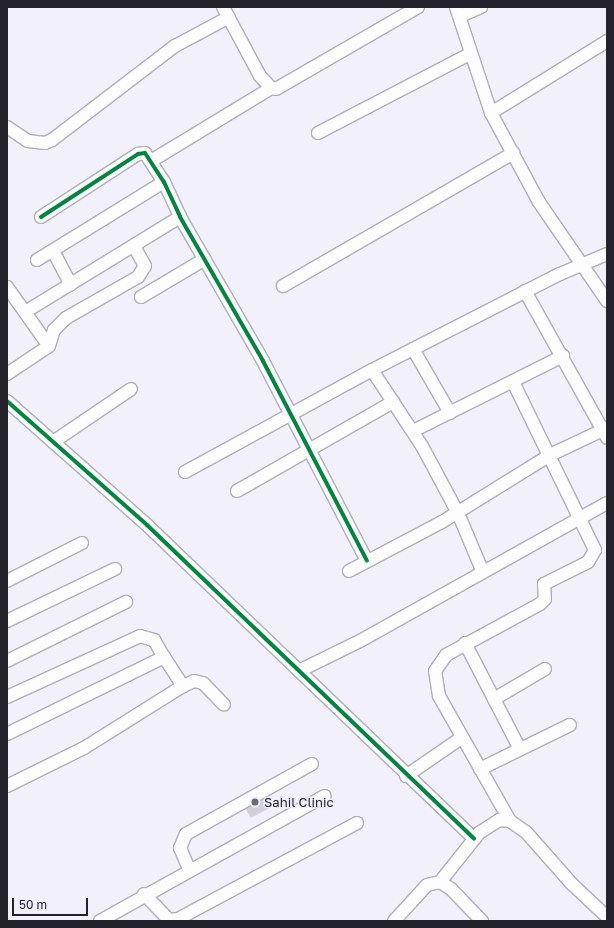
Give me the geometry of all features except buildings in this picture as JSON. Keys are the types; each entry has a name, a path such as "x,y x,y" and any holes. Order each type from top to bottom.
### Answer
{"street":[{"path":"151,161 271,88 281,88 418,7"},
{"path":"481,7 458,12 470,54 491,113 539,202 585,266 607,301"},
{"path":"7,127 28,141 45,143 52,140 175,46 226,12 260,76 271,88"},
{"path":"491,113 607,41"},
{"path":"318,133 470,54"},
{"path":"41,217 138,154 145,153 164,182 180,217 263,361 290,416 367,561"},
{"path":"284,286 513,153"},
{"path":"37,260 164,182"},
{"path":"25,312 180,217"},
{"path":"7,374 49,346 54,330 66,318 138,277 145,266 134,246"},
{"path":"53,251 71,284"},
{"path":"185,472 372,370 526,291 571,270 585,266 607,254"},
{"path":"140,297 205,259"},
{"path":"7,287 49,346"},
{"path":"349,571 458,513 550,455 606,432 526,291"},
{"path":"413,349 450,413"},
{"path":"414,431 562,356"},
{"path":"372,370 414,431 458,513 482,570"},
{"path":"513,382 550,455 595,550 592,558 547,581 542,586 545,599 540,604 465,643 446,655 435,671 439,696 461,738 510,821 526,832 572,884 607,917"},
{"path":"53,442 131,389"},
{"path":"7,401 152,530 406,776 474,839"},
{"path":"237,491 393,402"},
{"path":"299,672 360,641 482,570 607,503"},
{"path":"7,581 82,543"},
{"path":"7,621 115,569"},
{"path":"7,661 126,602"},
{"path":"7,697 140,636 154,640 183,686"},
{"path":"465,643 520,749"},
{"path":"7,734 164,657"},
{"path":"494,699 545,669"},
{"path":"7,786 84,748 183,686 194,681 203,683 224,705"},
{"path":"480,769 570,725"},
{"path":"406,776 461,738"},
{"path":"189,870 180,848 186,834 312,764"},
{"path":"100,921 144,894 325,796"},
{"path":"440,882 474,839 490,825 499,820 510,821"},
{"path":"144,894 169,920 178,919 357,823"},
{"path":"394,921 423,888 431,883 440,882 451,889 482,921"}],"cycle path":[{"path":"41,217 138,154 145,153 164,182 180,217 263,361 367,561"},
{"path":"7,401 147,525 474,839"}],"place":[{"name":"Sahil Clinic","path":"255,802"}]}
